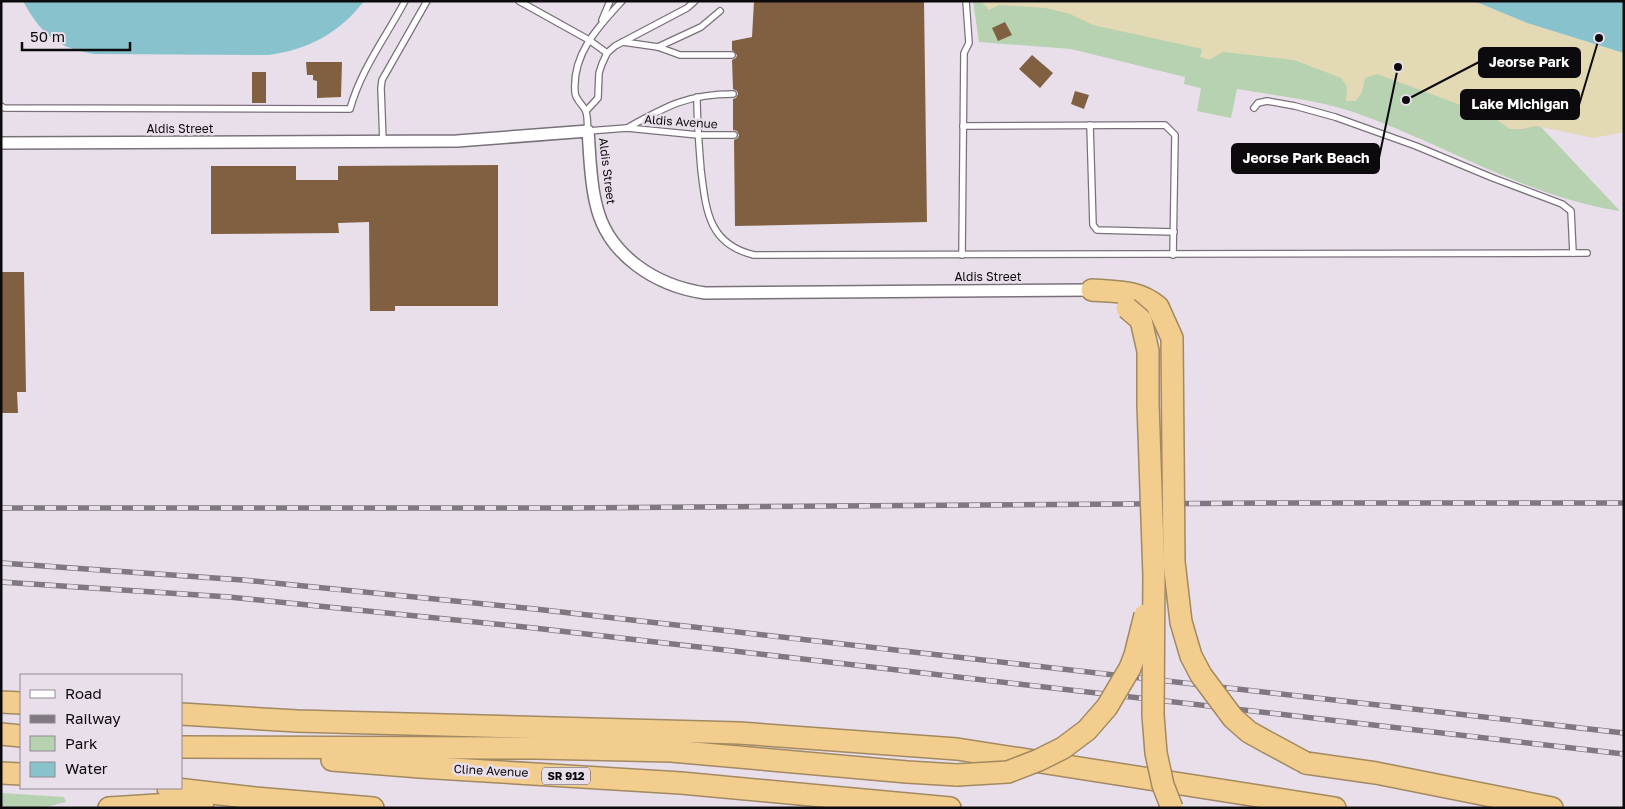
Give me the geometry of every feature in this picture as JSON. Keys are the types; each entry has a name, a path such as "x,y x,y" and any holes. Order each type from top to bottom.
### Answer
{"highway":[{"path":"1092,290 1129,293 1147,298 1158,307 1172,338 1174,562 1181,622 1192,656 1201,675 1233,718 1249,732 1306,763 1376,773 1552,808"},
{"path":"1092,290 1127,308 1141,320 1148,351 1148,413 1154,576 1154,725 1156,753 1163,785 1172,808"},
{"path":"182,747 536,748 671,751 907,772 957,775 1008,772 1063,748 1087,730 1107,707 1130,668 1135,655 1154,576"},
{"path":"1,702 20,703"},
{"path":"182,714 297,721 739,733 957,749 1335,808"},
{"path":"1,734 20,736"},
{"name":"Cline Avenue","path":"182,747 420,767 681,783 950,808"},
{"path":"1,773 20,774"},
{"path":"177,789 373,808"},
{"path":"109,808 255,798"}],"street":[{"name":"Aldis Street","path":"1,143 457,141 588,131 595,203 600,220 608,234 627,258 640,268 670,285 686,290 715,293 1092,290"}],"lane":[{"path":"1,106 4,108 350,109 356,87 364,69 405,1"},
{"path":"383,142 382,80 427,1"},
{"path":"519,1 589,40 607,53"},
{"path":"601,24 610,1"},
{"path":"588,131 586,111 574,94 578,61 589,40 622,1"},
{"path":"586,111 598,98 599,73 607,53 623,42 688,8 695,1"},
{"path":"962,256 964,53 969,43 966,1"},
{"path":"658,47 701,27 720,11"},
{"path":"623,42 658,47 680,54 732,55"},
{"name":"Aldis Avenue","path":"627,128 681,100 713,94 733,94"},
{"path":"697,97 698,135 707,212 710,221 719,234 745,253 763,256 1587,253"},
{"path":"1254,108 1258,103 1267,100 1335,117 1416,146 1562,204 1571,211 1573,253"},
{"path":"1090,125 1093,225 1097,230 1174,232"},
{"path":"963,126 1165,126 1175,135 1173,255"},
{"name":"Aldis Avenue","path":"588,131 627,128 698,135 734,136"}],"green space":[{"path":"973,1 1423,1 1620,211 1586,204 1518,182 1386,124 1325,104 1237,89 1231,118 1197,111 1201,88 1184,84 1185,77 1071,49 979,42"},
{"path":"1,793 64,797 66,802 42,808 1,808"}],"sand":[{"path":"981,1 1474,1 1527,23 1624,53 1624,132 1594,138 1536,126 1510,129 1493,117 1377,74 1365,78 1362,92 1356,101 1346,101 1347,87 1341,78 1294,60 1223,52 1209,60 1200,57 1202,49 1093,25 1070,14 1045,8 999,5 989,10"}],"water":[{"path":"23,1 364,1 344,22 322,38 296,49 268,55 95,54 82,52 51,38 36,22"},
{"path":"1474,1 1624,1 1624,53 1527,23"}],"building":[{"path":"754,1 924,1 927,222 735,226 734,140 739,135 737,131 733,130 733,99 738,94 733,89 732,60 737,55 732,50 732,41 752,37"},
{"path":"1005,22 1012,35 998,41 992,28"},
{"path":"1032,55 1053,73 1040,88 1019,69"},
{"path":"306,62 342,62 341,97 317,98 317,81 313,80 313,75 307,75"},
{"path":"252,72 266,72 266,103 252,103"},
{"path":"1075,91 1089,95 1084,109 1071,104"},
{"path":"498,165 498,306 395,306 395,311 370,311 369,222 338,223 339,233 211,234 211,166 296,166 296,180 338,180 338,166"},
{"path":"1,272 24,272 26,392 17,392 18,413 1,413"}],"railway":[{"path":"1,508 566,508 1270,503 1624,503"},
{"path":"1,563 243,580 535,609 1624,733"},
{"path":"1,582 229,597 534,628 1624,754"}],"place":[{"name":"Lake Michigan","path":"1599,38"},
{"name":"Jeorse Park Beach","path":"1398,67"},
{"name":"Jeorse Park","path":"1406,100"}]}
